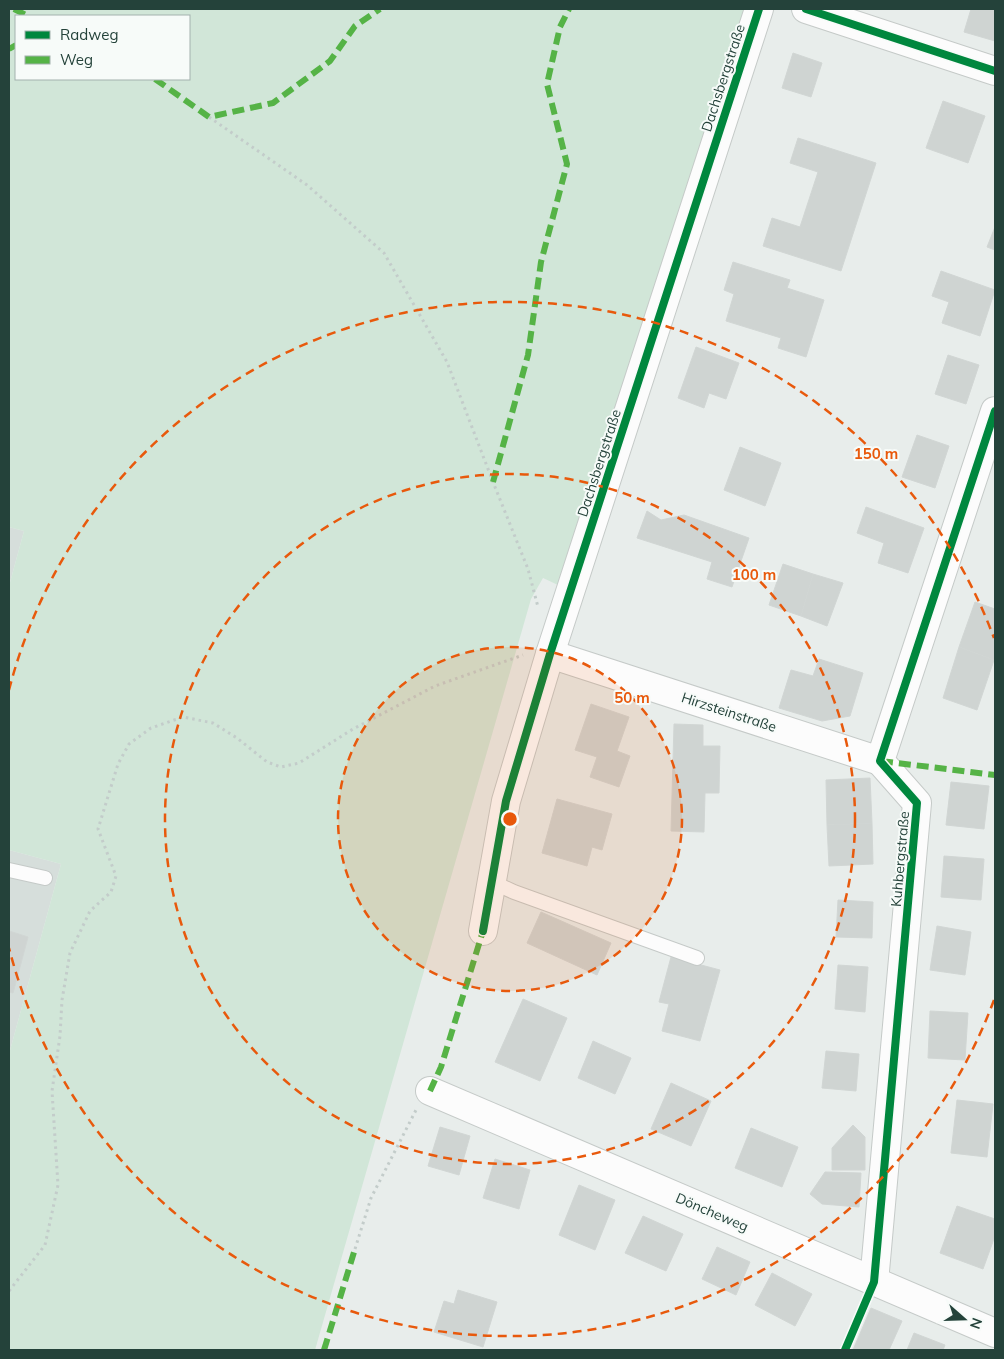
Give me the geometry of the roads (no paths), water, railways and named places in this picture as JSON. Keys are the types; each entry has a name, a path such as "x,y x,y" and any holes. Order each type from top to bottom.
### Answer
{"street":[{"name":"Dachsbergstraße","path":"483,931 506,801 550,654 759,9"},
{"path":"806,9 995,71"},
{"path":"880,761 995,411"},
{"name":"Hirzsteinstraße","path":"550,654 880,761"},
{"name":"Kuhbergstraße","path":"874,1282 917,803 880,761"},
{"name":"Döncheweg","path":"430,1091 995,1333"}],"lane":[{"path":"9,870 45,878"},
{"path":"492,882 697,958"}]}
